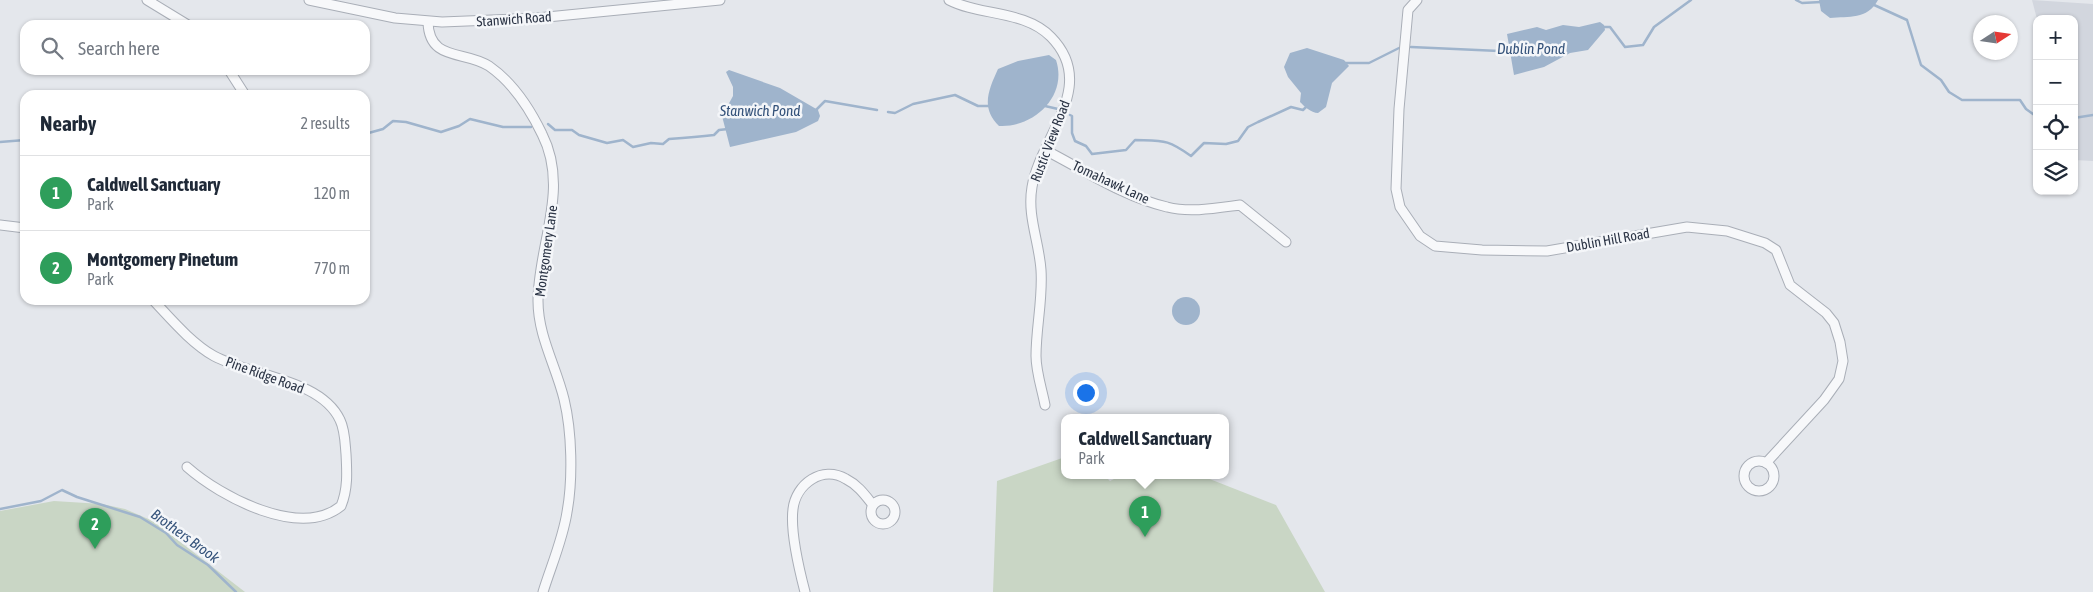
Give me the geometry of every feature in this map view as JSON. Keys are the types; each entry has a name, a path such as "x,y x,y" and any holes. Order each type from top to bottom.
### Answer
{"street":[{"path":"147,0 180,20"},
{"name":"Stanwich Road","path":"309,0 395,18 428,22 517,19 656,4 720,0"},
{"name":"Rustic View Road","path":"949,0 963,2 1030,23 1044,30 1060,47 1068,70 1068,99 1036,168 1030,204 1032,228 1041,266 1042,292 1036,358 1045,405"},
{"name":"Dublin Hill Road","path":"1418,0 1408,10 1399,109 1396,189 1400,207 1420,236 1435,246 1529,252 1547,251 1687,227 1727,231 1765,243 1776,250 1790,285 1826,313 1834,324 1840,342 1843,362 1840,379 1824,400 1766,463"},
{"name":"Montgomery Lane","path":"428,22 428,34 433,44 451,54 487,65 503,77 522,99 542,134 553,168 553,200 541,270 538,308 544,341 566,408 570,487 563,531 543,592"},
{"path":"232,75 242,90"},
{"name":"Tomahawk Lane","path":"1045,150 1127,192 1168,208 1207,209 1240,205 1286,242"},
{"path":"0,225 20,227"},
{"name":"Pine Ridge Road","path":"158,305 199,345 213,355 285,381 316,396 333,409 343,427 346,488 341,506 326,514 306,518 280,517 242,501 208,483 188,467"},
{"path":"805,592 793,518 795,497 802,486 812,478 823,475 845,477 862,490 873,505"}],"shaded area":[{"path":"2032,0 2093,4 2093,161 2078,160 2078,15 2036,15"}],"green space":[{"path":"1061,458 1061,479 1108,479 1110,481 1114,479 1210,479 1276,505 1325,592 993,592 997,481"},
{"path":"54,501 102,504 125,509 153,521 245,592 0,592 0,511"}],"water":[{"path":"1819,0 1878,0 1869,11 1863,14 1851,17 1830,18 1821,11"},
{"name":"Dublin Pond","path":"1600,22 1604,25 1605,30 1588,50 1570,53 1544,67 1514,75 1507,34 1537,27 1546,30 1563,25 1579,27"},
{"path":"1307,48 1344,60 1349,66 1332,83 1326,107 1318,113 1310,111 1300,102 1301,93 1288,77 1284,67 1290,53"},
{"path":"1049,55 1056,60 1057,86 1045,107 1024,122 999,126 993,119 988,105 989,91 998,69 1018,61"},
{"name":"Stanwich Pond","path":"729,70 780,88 818,110 820,116 818,121 796,132 730,147 722,116 733,96 733,87 726,72"},
{"path":"1186,297 1196,301 1200,311 1196,321 1186,325 1176,321 1172,311 1176,301"}],"waterway":[{"path":"1602,27 1610,27 1625,47 1643,45 1654,27 1691,0"},
{"path":"1796,0 1802,3 1821,2"},
{"path":"1872,4 1907,20 1921,65 1941,80 1949,92 1962,100 2020,100 2026,109 2033,114"},
{"path":"1411,47 1499,51 1512,49"},
{"path":"1345,63 1369,63 1399,48"},
{"path":"888,112 895,113 913,104 955,95 978,106 989,106"},
{"path":"816,110 825,101 877,110"},
{"path":"1070,115 1072,116 1072,133 1075,141 1086,146 1092,154 1126,150 1135,140 1165,142 1176,146 1191,156 1204,143 1226,144 1238,141 1248,127 1291,107 1303,110 1308,105"},
{"path":"1045,106 1058,109"},
{"path":"2078,117 2093,115"},
{"path":"370,133 383,129 393,121 406,122 441,132 459,126 470,119 503,127 531,127"},
{"path":"548,124 555,130 572,130 579,135 607,143 623,140 633,147 651,143 663,144 669,139 714,135 719,130 728,129"},
{"path":"0,142 20,140"},
{"name":"Brothers Brook","path":"0,509 41,501 62,490 77,497 140,517 166,533 177,545 208,565 236,592"}],"place":[{"name":"Caldwell Sanctuary","path":"1145,537"},
{"name":"Montgomery Pinetum","path":"95,549"}]}
